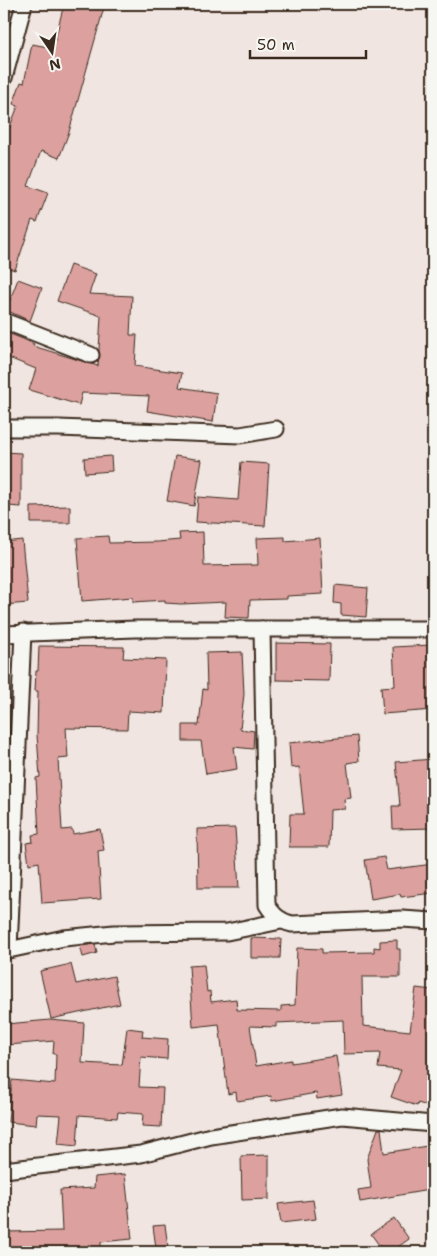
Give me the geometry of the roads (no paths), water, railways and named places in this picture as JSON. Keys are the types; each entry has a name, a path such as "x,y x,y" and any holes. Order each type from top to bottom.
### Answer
{"street":[{"path":"4,78 24,4"},
{"path":"4,320 91,355"},
{"path":"4,428 59,428 240,435 276,429"},
{"path":"4,634 23,632 262,629 433,629"},
{"path":"262,629 267,905 281,921 292,924 402,919 433,921"},
{"path":"23,632 6,950 64,938 114,933 227,932 281,921"},
{"path":"4,1170 141,1154 211,1136 342,1116 433,1124"}]}
